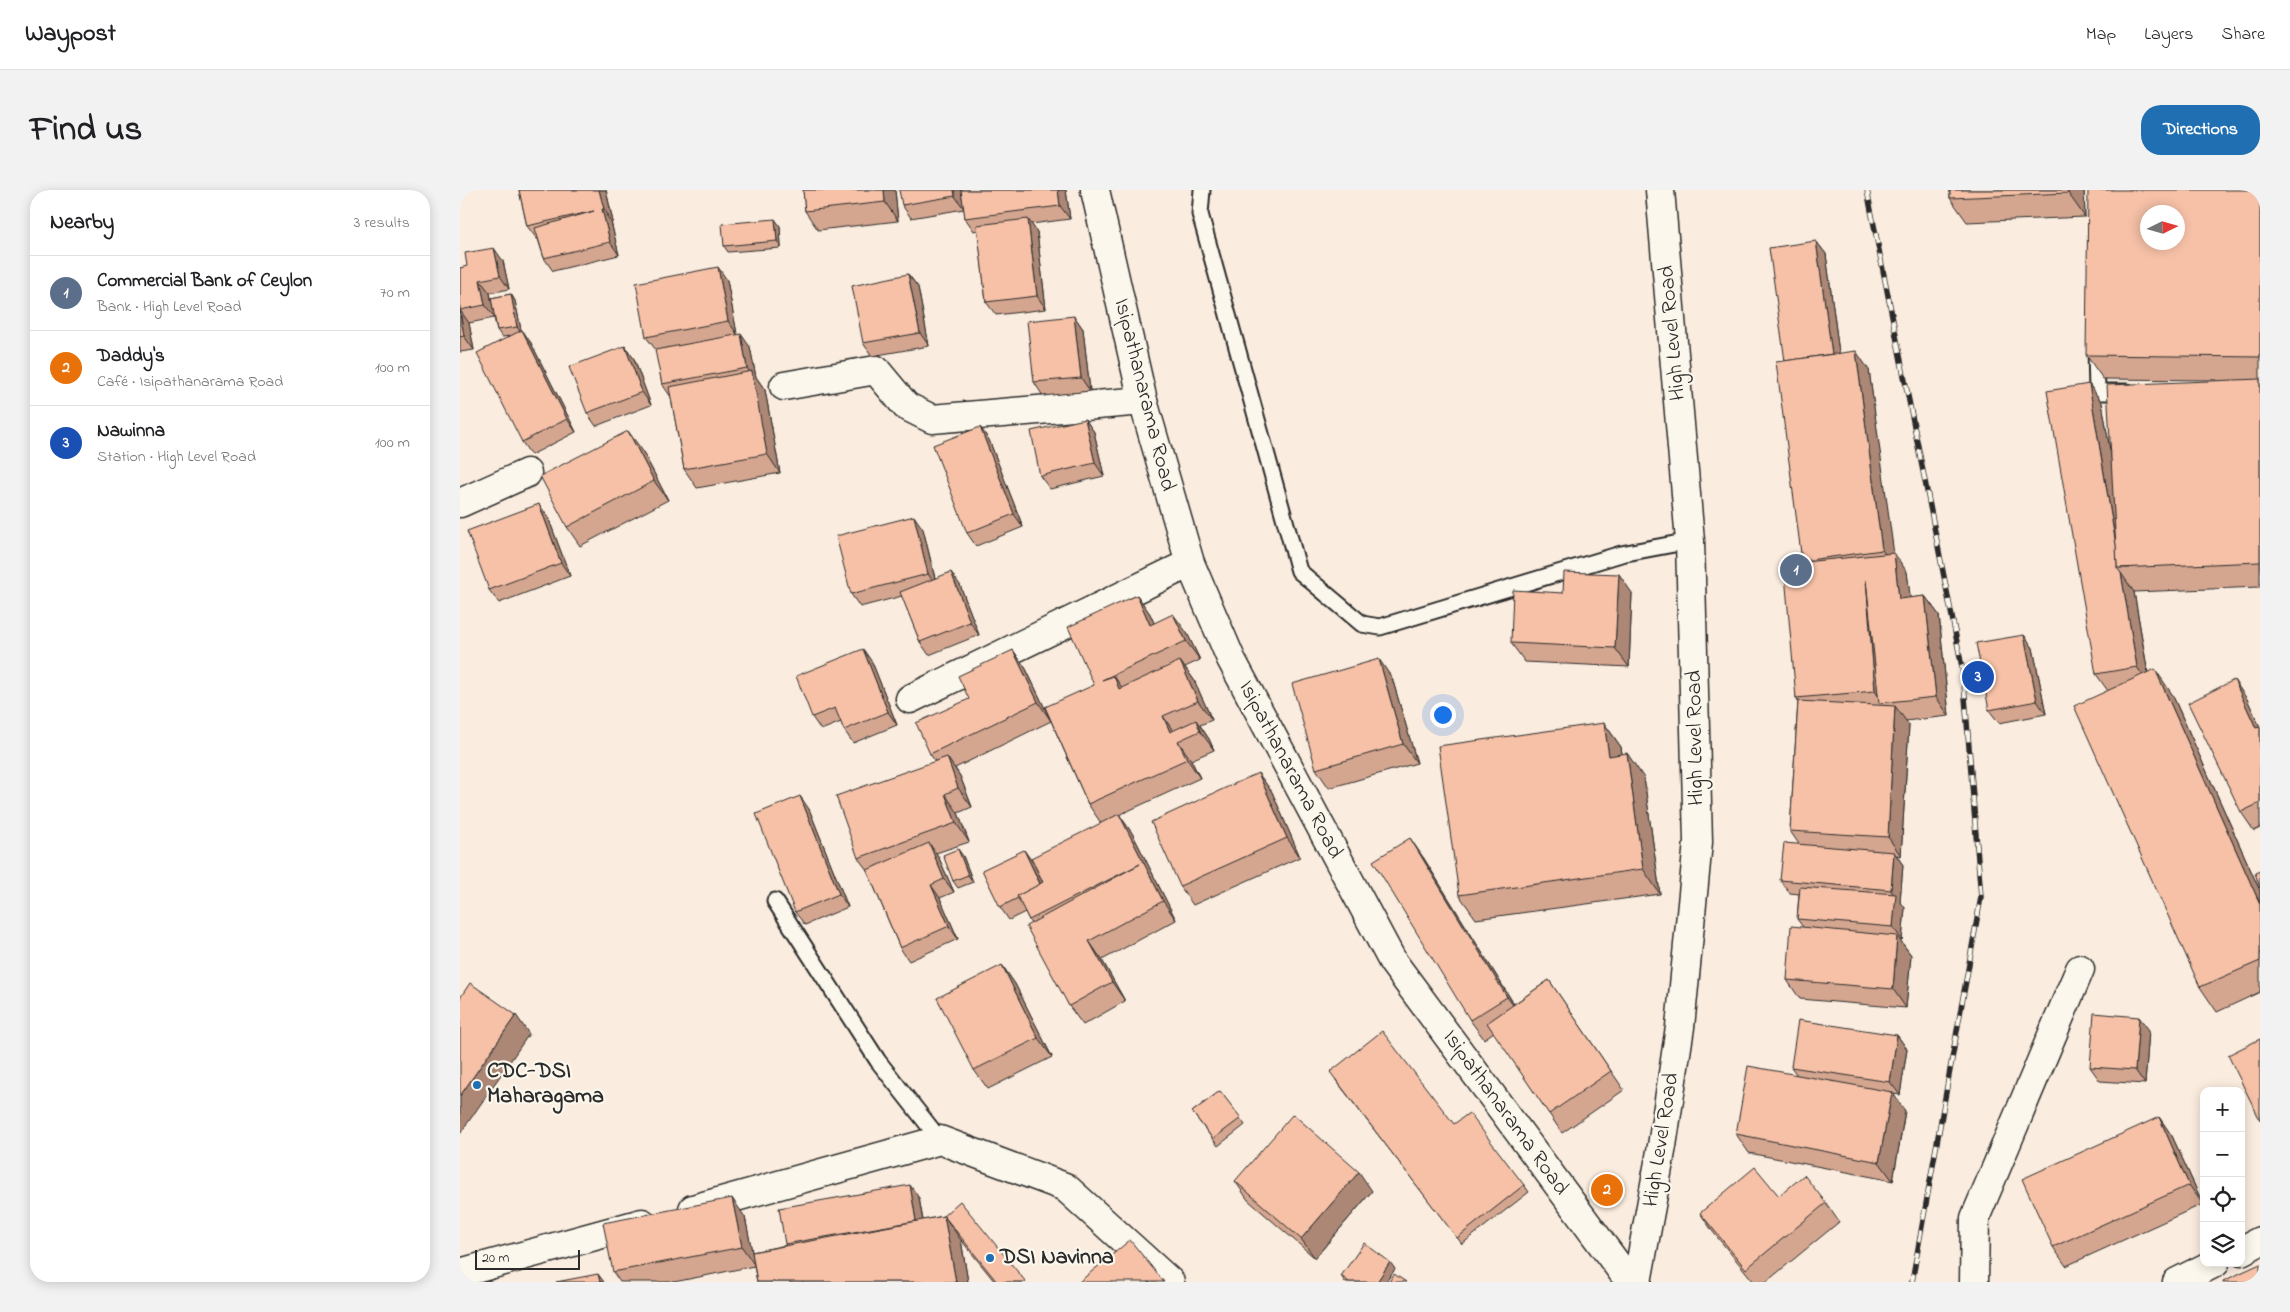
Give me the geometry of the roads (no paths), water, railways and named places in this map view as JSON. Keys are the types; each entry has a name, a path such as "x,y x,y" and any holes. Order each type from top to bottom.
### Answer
{"main road":[{"name":"Isipathanarama Road","path":"1095,190 1142,401 1190,563 1231,659 1393,962 1630,1282"},
{"name":"High Level Road","path":"1638,1282 1662,1146 1680,1027 1698,842 1690,541 1660,190"},
{"path":"784,386 876,370 906,406 932,419 1142,401"},
{"path":"460,503 527,473"},
{"path":"910,700 1190,563"},
{"path":"1974,1282 1975,1218 2080,969"},
{"path":"460,1273 940,1140 1065,1187 1170,1282"},
{"path":"2245,1249 2260,1241"},
{"path":"2177,1282 2207,1267"}],"lane":[{"path":"1202,190 1200,214 1299,571 1362,624 1380,627 1621,554 1690,541"},
{"path":"2096,337 2097,392 2145,391"},
{"path":"775,901 878,1061 940,1140"}],"railway":[{"path":"1867,190 1963,672 1981,897 1912,1282"}],"place":[{"name":"Commercial Bank of Ceylon","path":"1796,570"},
{"name":"Nawinna","path":"1978,677"},
{"name":"CDC-DSI Maharagama","path":"477,1085"},
{"name":"Daddy's","path":"1607,1190"},
{"name":"DSI Navinna","path":"990,1258"}]}
